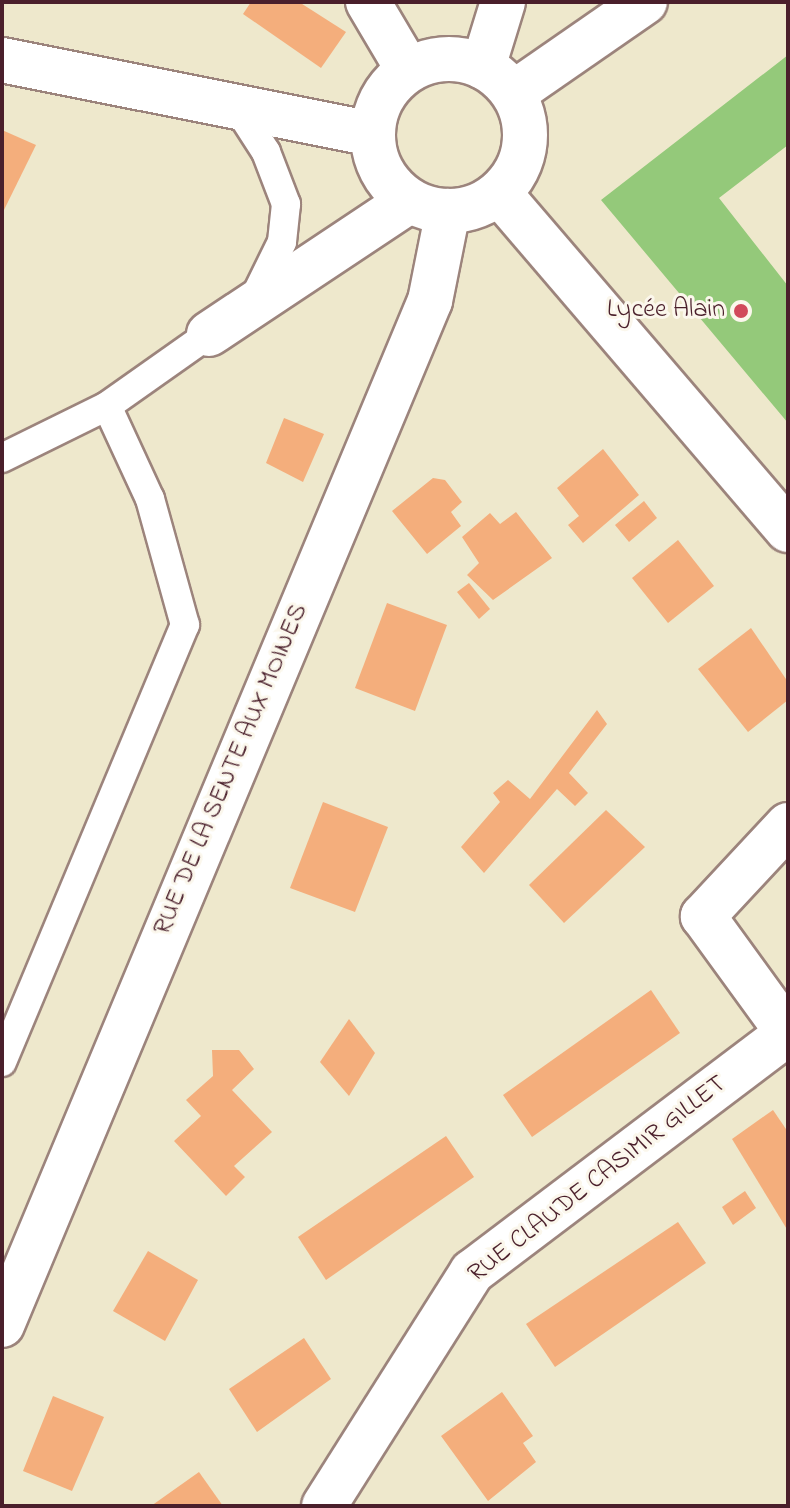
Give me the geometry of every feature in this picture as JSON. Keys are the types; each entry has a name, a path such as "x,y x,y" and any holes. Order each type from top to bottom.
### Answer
{"street":[{"path":"368,2 407,68"},
{"path":"503,2 499,79 526,128 523,163 499,193 476,209 429,206 380,172 371,134 378,98 407,68 447,60 499,79 645,2"},
{"path":"2,60 235,104 371,134"},
{"path":"499,193 572,273 788,530"},
{"path":"209,334 253,303 429,206"},
{"name":"RUE DE LA SENTE AUX MOINES","path":"2,1325 430,301 429,206"},
{"name":"RUE CLAUDE CASIMIR GILLET","path":"324,1506 472,1272 788,1033 703,916 788,825"}],"lane":[{"path":"235,104 266,152 286,204 282,242 253,303"},
{"path":"2,458 107,406 209,334"},
{"path":"2,1062 185,625 150,499 107,406"}],"green space":[{"name":"Lycée Alain","path":"788,55 788,145 719,198 788,286 788,423 601,200"}],"building":[{"path":"251,2 299,2 346,32 321,68 243,14"},
{"path":"2,130 36,145 2,214"},
{"path":"284,418 324,434 303,482 266,463"},
{"path":"603,449 639,495 583,543 568,525 579,516 557,488"},
{"path":"433,478 445,480 462,502 451,512 461,526 427,554 392,511"},
{"path":"644,501 657,518 629,542 615,525"},
{"path":"516,512 552,558 493,600 467,575 479,563 462,537 490,513 500,524"},
{"path":"678,540 714,586 668,623 632,578"},
{"path":"469,583 490,609 479,619 457,592"},
{"path":"387,603 447,625 415,711 355,688"},
{"path":"751,628 788,682 788,700 748,732 698,669"},
{"path":"597,710 607,724 569,773 588,793 575,806 557,789 484,873 461,847 500,802 493,793 508,780 530,799"},
{"path":"323,802 388,827 355,912 290,888"},
{"path":"606,810 645,847 564,923 529,885"},
{"path":"651,990 680,1033 532,1137 503,1095"},
{"path":"349,1019 375,1053 349,1096 320,1062"},
{"path":"212,1050 239,1050 254,1069 232,1090 272,1132 234,1166 245,1177 226,1196 174,1141 201,1116 186,1100 213,1076"},
{"path":"773,1110 788,1132 788,1231 732,1139"},
{"path":"446,1136 474,1177 326,1280 298,1237"},
{"path":"745,1191 756,1208 733,1225 722,1207"},
{"path":"678,1222 706,1263 555,1367 526,1324"},
{"path":"148,1251 198,1280 165,1341 113,1311"},
{"path":"304,1338 331,1379 257,1432 229,1389"},
{"path":"502,1392 533,1436 523,1443 536,1462 488,1501 441,1436"},
{"path":"53,1396 104,1417 72,1491 23,1471"},
{"path":"199,1472 223,1506 151,1506"}],"place":[{"name":"Lycée Alain","path":"741,311"}]}
